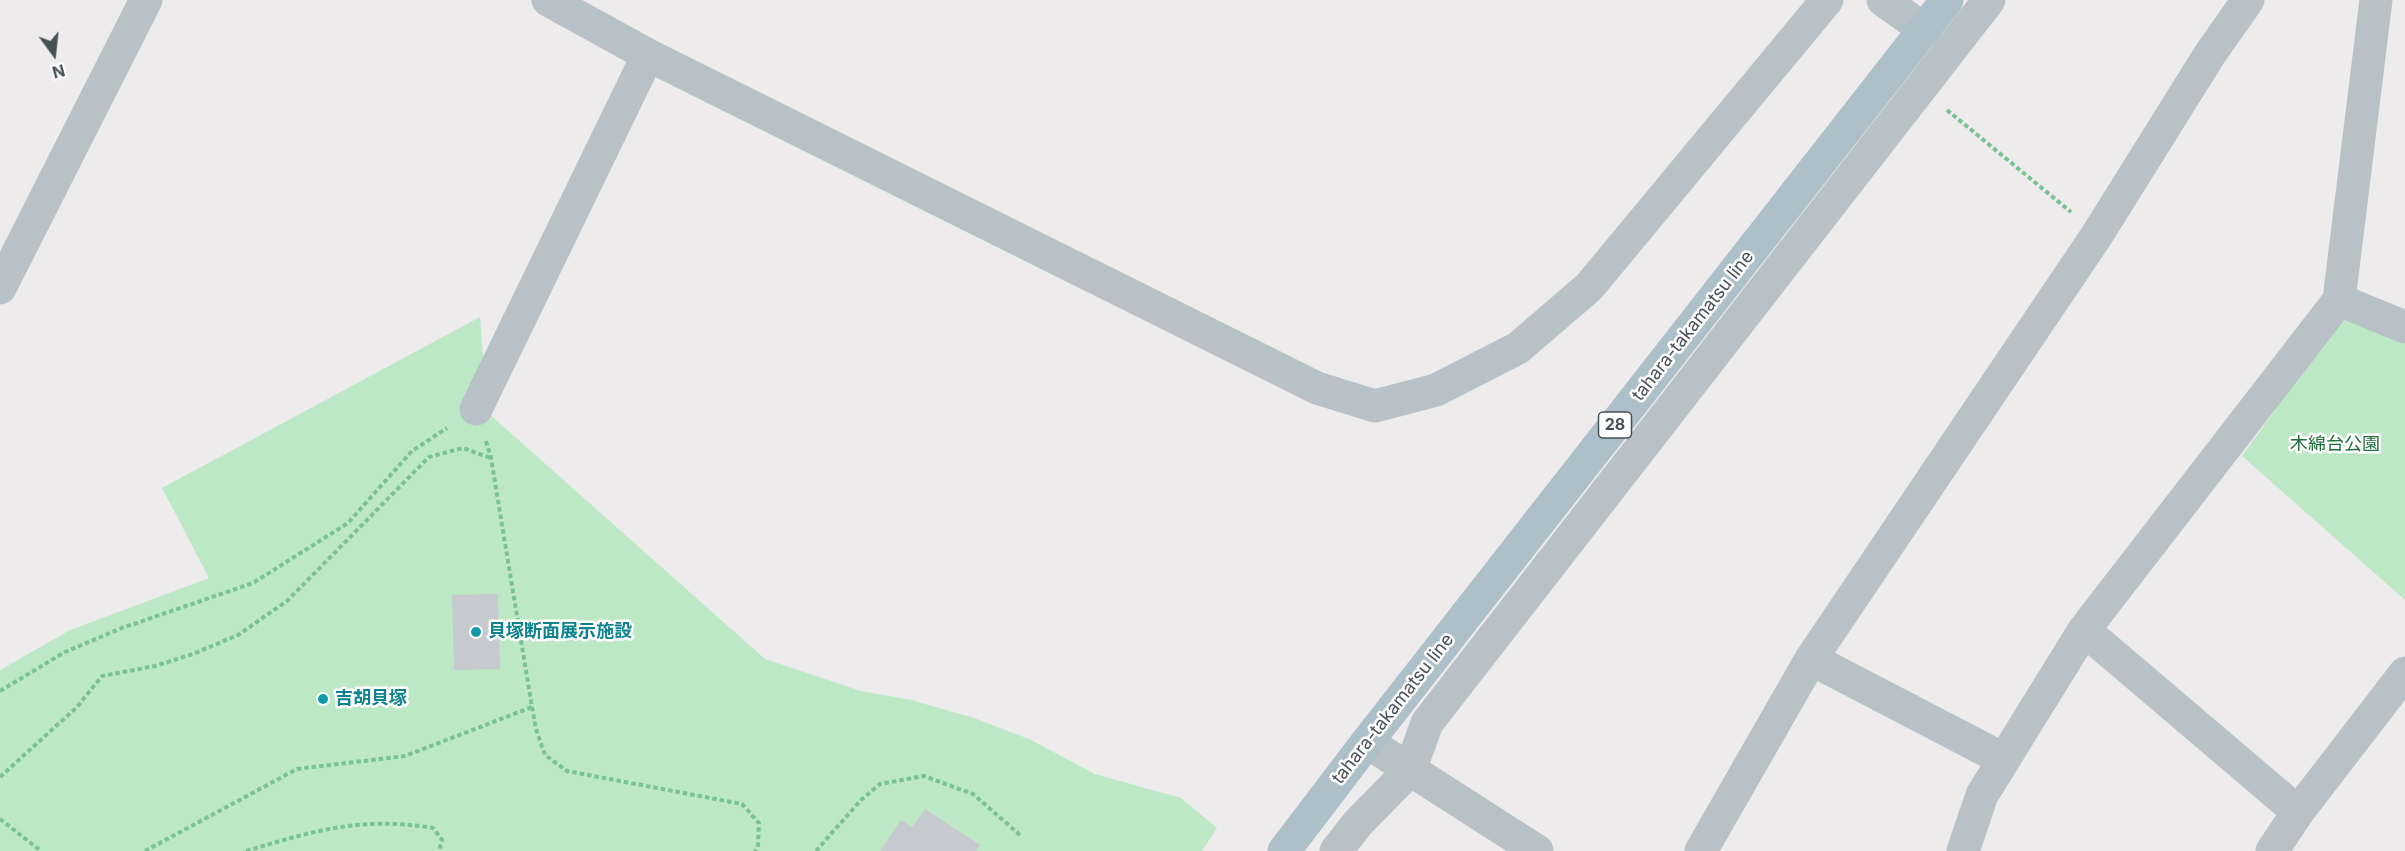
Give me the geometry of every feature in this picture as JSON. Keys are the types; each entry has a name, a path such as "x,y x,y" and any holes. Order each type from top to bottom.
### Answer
{"main road":[{"name":"tahara-takamatsu line","path":"1284,851 1367,741 1947,0"}],"street":[{"path":"0,288 146,0"},
{"path":"548,0 648,55 1317,388 1375,406 1436,390 1518,348 1589,287 1827,0"},
{"path":"1883,0 1925,30"},
{"path":"1336,851 1358,823 1410,770 1427,723 1989,0"},
{"path":"1701,851 1811,659 2097,234 2210,54 2248,0"},
{"path":"1963,851 1982,795 2084,630 2339,300 2376,0"},
{"path":"476,410 648,55"},
{"path":"2339,300 2405,327"},
{"path":"2084,630 2298,812"},
{"path":"1811,659 2003,759"},
{"path":"2272,851 2298,812 2405,673"},
{"path":"1367,741 1537,851"}],"path":[{"path":"1921,88 2097,234"},
{"path":"0,691 65,652 103,636 253,583 348,523 412,451 476,410 491,459 531,707 546,755 567,771 742,804 759,823 758,845 754,851"},
{"path":"0,777 77,707 102,676 155,666 193,654 238,635 287,601 429,457 463,448 491,459"},
{"path":"145,851 297,769 405,756 531,707"},
{"path":"816,851 861,800 880,783 924,776 973,794 1020,834"},
{"path":"0,819 41,851"},
{"path":"246,851 338,826 399,823 433,828 442,840 439,851"}],"green space":[{"path":"480,317 487,412 765,659 861,691 911,700 974,718 1029,739 1095,774 1181,798 1217,828 1202,851 0,851 0,670 70,630 209,578 162,488"},
{"name":"木綿台公園","path":"2342,317 2405,342 2405,600 2242,456"}],"building":[{"name":"貝塚断面展示施設","path":"498,594 500,669 454,670 452,595"},
{"path":"925,809 980,845 976,851 880,851 901,820 912,827"}],"place":[{"name":"貝塚断面展示施設","path":"476,632"},
{"name":"吉胡貝塚","path":"323,699"}]}
